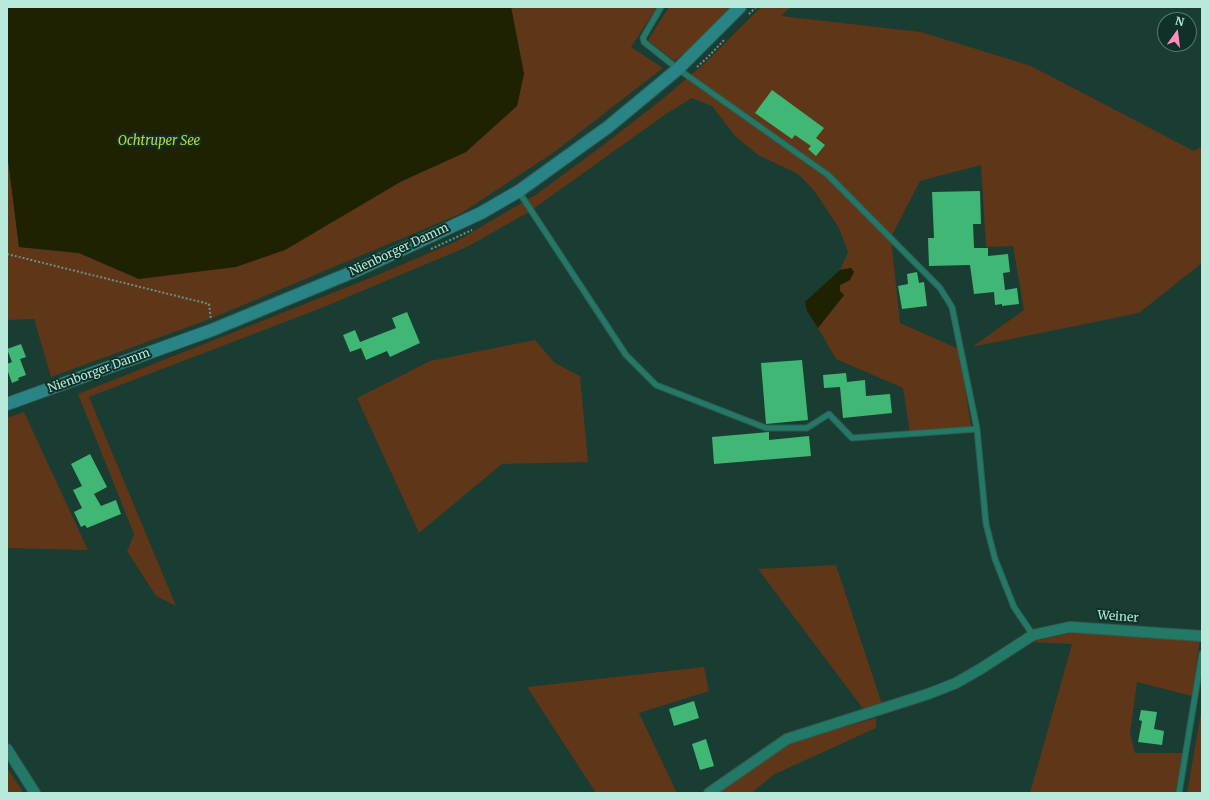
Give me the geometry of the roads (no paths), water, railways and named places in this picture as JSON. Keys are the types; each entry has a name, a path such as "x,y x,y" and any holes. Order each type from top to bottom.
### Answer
{"main road":[{"name":"Nienborger Damm","path":"7,404 212,330 360,269 481,213 519,191 608,127 678,69 740,7"}],"street":[{"name":"Weiner","path":"1033,635 1070,627 1202,636"},
{"path":"709,793 787,740 928,694 956,682 982,668 1033,635"},
{"path":"7,750 35,793"}],"lane":[{"path":"661,7 643,38 644,42 678,69 828,175 940,288 952,307 977,429 986,524 994,559 1014,607 1033,635"},
{"path":"519,191 626,355 656,385 766,428 807,428 829,414 852,438 977,429"},
{"path":"1179,793 1202,654"}],"water":[{"name":"Ochtruper See","path":"7,7 511,7 524,74 517,106 466,152 402,181 285,250 236,267 139,279 79,253 19,247 7,151"},
{"path":"851,268 854,272 850,280 840,285 840,291 844,295 818,328 807,311 805,302 840,270"}]}
